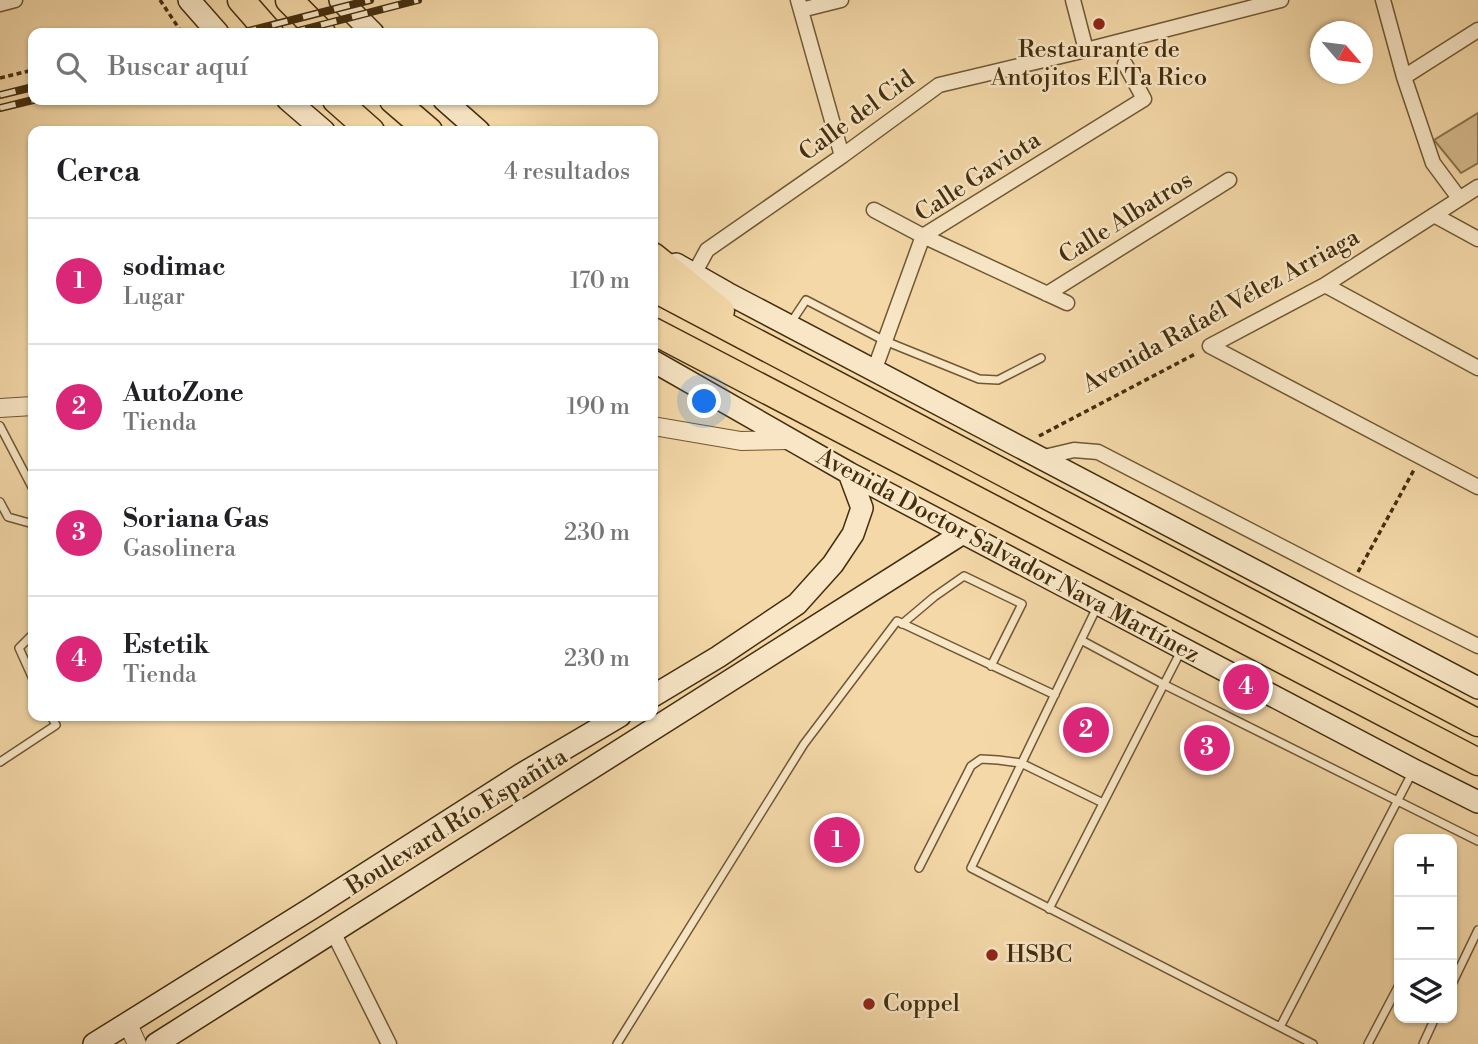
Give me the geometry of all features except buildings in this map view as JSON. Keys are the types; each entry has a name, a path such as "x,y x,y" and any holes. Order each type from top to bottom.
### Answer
{"highway":[{"path":"241,0 266,28"},
{"path":"289,0 317,28"},
{"path":"342,105 365,126"},
{"path":"399,105 423,126"},
{"path":"658,257 772,351"},
{"path":"658,291 1478,723"},
{"name":"Avenida Doctor Salvador Nava Martínez","path":"658,334 1478,762"}],"main road":[{"path":"190,0 214,28"},
{"path":"340,0 368,28"},
{"path":"294,105 318,126"},
{"path":"450,105 473,126"},
{"path":"658,256 1478,688"},
{"name":"Avenida Doctor Salvador Nava Martínez","path":"658,364 849,474 1478,802"},
{"path":"658,693 797,604 833,564 853,534 862,508 849,474"},
{"name":"Boulevard Río Españita","path":"156,1044 963,533"},
{"name":"Boulevard Río Españita","path":"98,1043 127,1022 313,908 520,775 612,721"}],"street":[{"path":"0,4 15,0"},
{"path":"841,0 799,5 842,156"},
{"path":"1073,0 1086,50"},
{"name":"Calle del Cid","path":"694,274 707,250 939,85 1281,0"},
{"path":"1383,0 1404,77 1433,163 1456,195"},
{"path":"1404,77 1478,30"},
{"name":"Calle Gaviota","path":"874,370 923,236 1144,99 1125,64"},
{"name":"Calle Albatros","path":"1047,294 1229,180"},
{"name":"Avenida Rafaél Vélez Arriaga","path":"1210,346 1325,285 1434,215 1456,195 1478,187"},
{"path":"874,210 923,236 1067,303"},
{"path":"1434,215 1478,239"},
{"path":"1325,285 1478,368"},
{"path":"1210,346 1478,487"},
{"path":"0,408 28,406"},
{"path":"658,427 741,441 790,440"},
{"path":"1040,458 1074,450 1098,452 1478,646"},
{"path":"333,932 389,1044"},
{"path":"127,1022 137,1044"}],"lane":[{"path":"789,325 806,300 885,341 979,379 998,380 1041,358"},
{"path":"0,426 28,479"},
{"path":"0,502 8,517 28,523"},
{"path":"902,624 964,576 1022,604 991,666"},
{"path":"1098,604 971,868 1313,1044"},
{"path":"617,1044 804,744 897,621 1055,695"},
{"path":"28,639 19,648 28,667"},
{"path":"1081,640 1163,684 1478,841"},
{"path":"1049,909 1182,649"},
{"path":"0,762 56,725 54,721"},
{"path":"919,868 971,766 981,760 1021,763 1103,803"},
{"path":"1280,1027 1414,770"},
{"path":"1457,974 1478,930"},
{"path":"1368,1044 1394,995"},
{"path":"1423,1044 1433,1023"}],"path":[{"path":"160,0 179,28"},
{"path":"0,78 28,71"},
{"name":"Avenida Rafaél Vélez Arriaga","path":"1018,446 1210,346"},
{"path":"1352,583 1420,457"}],"shaded area":[{"path":"1478,113 1478,163 1461,173 1434,140"}],"railway":[{"path":"261,28 370,0"},
{"path":"309,28 418,0"},
{"path":"0,95 28,88"},
{"path":"0,108 28,101"}],"place":[{"name":"Restaurante de Antojitos El Ta Rico","path":"1099,24"},
{"name":"Estetik","path":"1246,687"},
{"name":"AutoZone","path":"1086,730"},
{"name":"Soriana Gas","path":"1207,748"},
{"name":"sodimac","path":"837,840"},
{"name":"HSBC","path":"992,955"},
{"name":"Coppel","path":"869,1004"}]}
